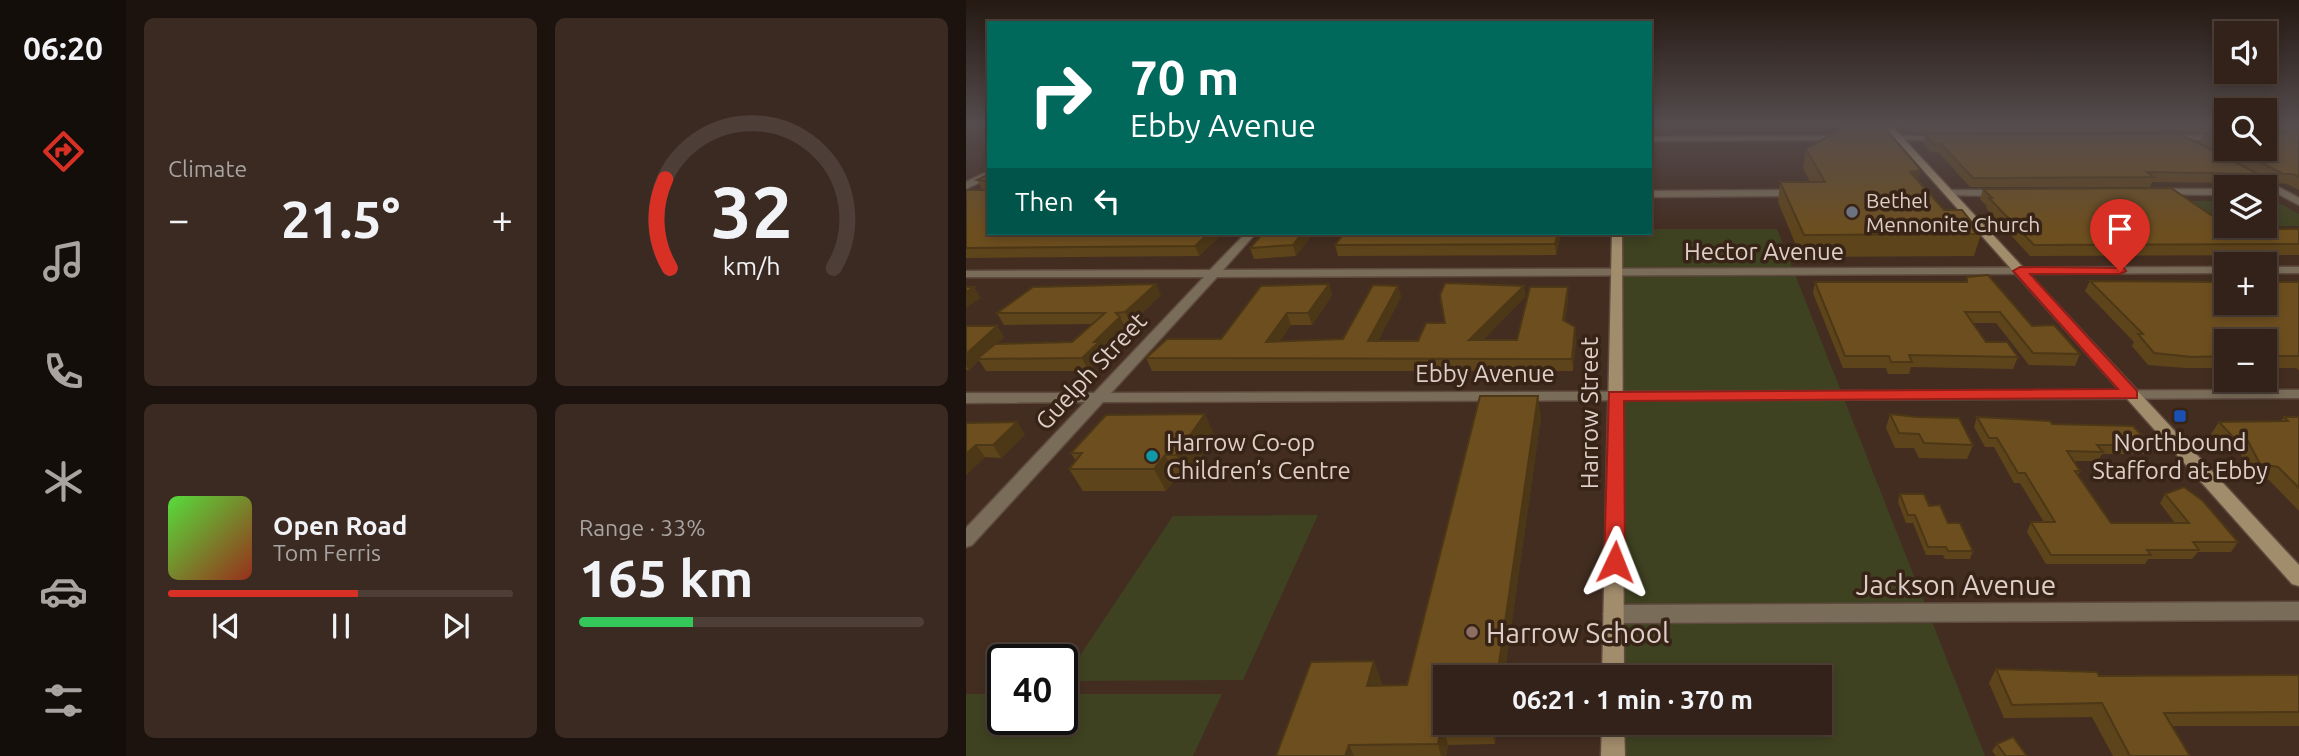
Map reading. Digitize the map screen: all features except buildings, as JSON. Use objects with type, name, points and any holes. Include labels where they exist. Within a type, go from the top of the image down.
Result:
[{"type":"street","points":[[1920,160],[2299,578]]},
{"type":"street","points":[[2225,162],[2299,202]]},
{"type":"street","points":[[966,186],[987,175]]},
{"type":"street","points":[[2144,192],[2214,192]]},
{"type":"street","points":[[2280,192],[2299,192]]},
{"type":"street","points":[[1652,194],[1808,193]]},
{"type":"street","points":[[1950,193],[2007,193]]},
{"type":"street","points":[[966,195],[978,195]]},
{"type":"street","name":"Guelph Street","points":[[966,540],[1249,235]]},
{"type":"street","name":"Harrow Street","points":[[1613,665],[1618,235]]},
{"type":"street","name":"Hector Avenue","points":[[966,274],[2214,270]]},
{"type":"street","points":[[2277,270],[2299,270]]},
{"type":"street","name":"Ebby Avenue","points":[[966,398],[2299,394]]},
{"type":"street","name":"Jackson Avenue","points":[[1613,614],[2299,611]]},
{"type":"street","points":[[1613,735],[1613,756]]},
{"type":"green space","points":[[2174,201],[2214,201],[2212,226]]},
{"type":"green space","points":[[2277,202],[2299,214],[2299,226],[2277,226]]},
{"type":"green space","points":[[1652,229],[1777,229],[1985,756],[1613,756],[1613,735],[1832,735],[1832,665],[1613,665],[1617,235],[1652,235]]},
{"type":"green space","points":[[1318,515],[1243,680],[1078,681],[1078,658],[1173,516]]},
{"type":"green space","points":[[966,694],[987,694],[987,735],[1078,735],[1078,694],[1222,694],[1193,756],[966,756]]},
{"type":"place","name":"Bethel Mennonite Church","points":[[1852,212]]},
{"type":"place","name":"Northbound Stafford at Ebby","points":[[2180,416]]},
{"type":"place","name":"Harrow Co-op Children’s Centre","points":[[1152,456]]},
{"type":"place","name":"Harrow School","points":[[1472,632]]},
{"type":"route","points":[[1615,562],[1615,396],[2132,394],[2020,271],[2120,271]]}]
